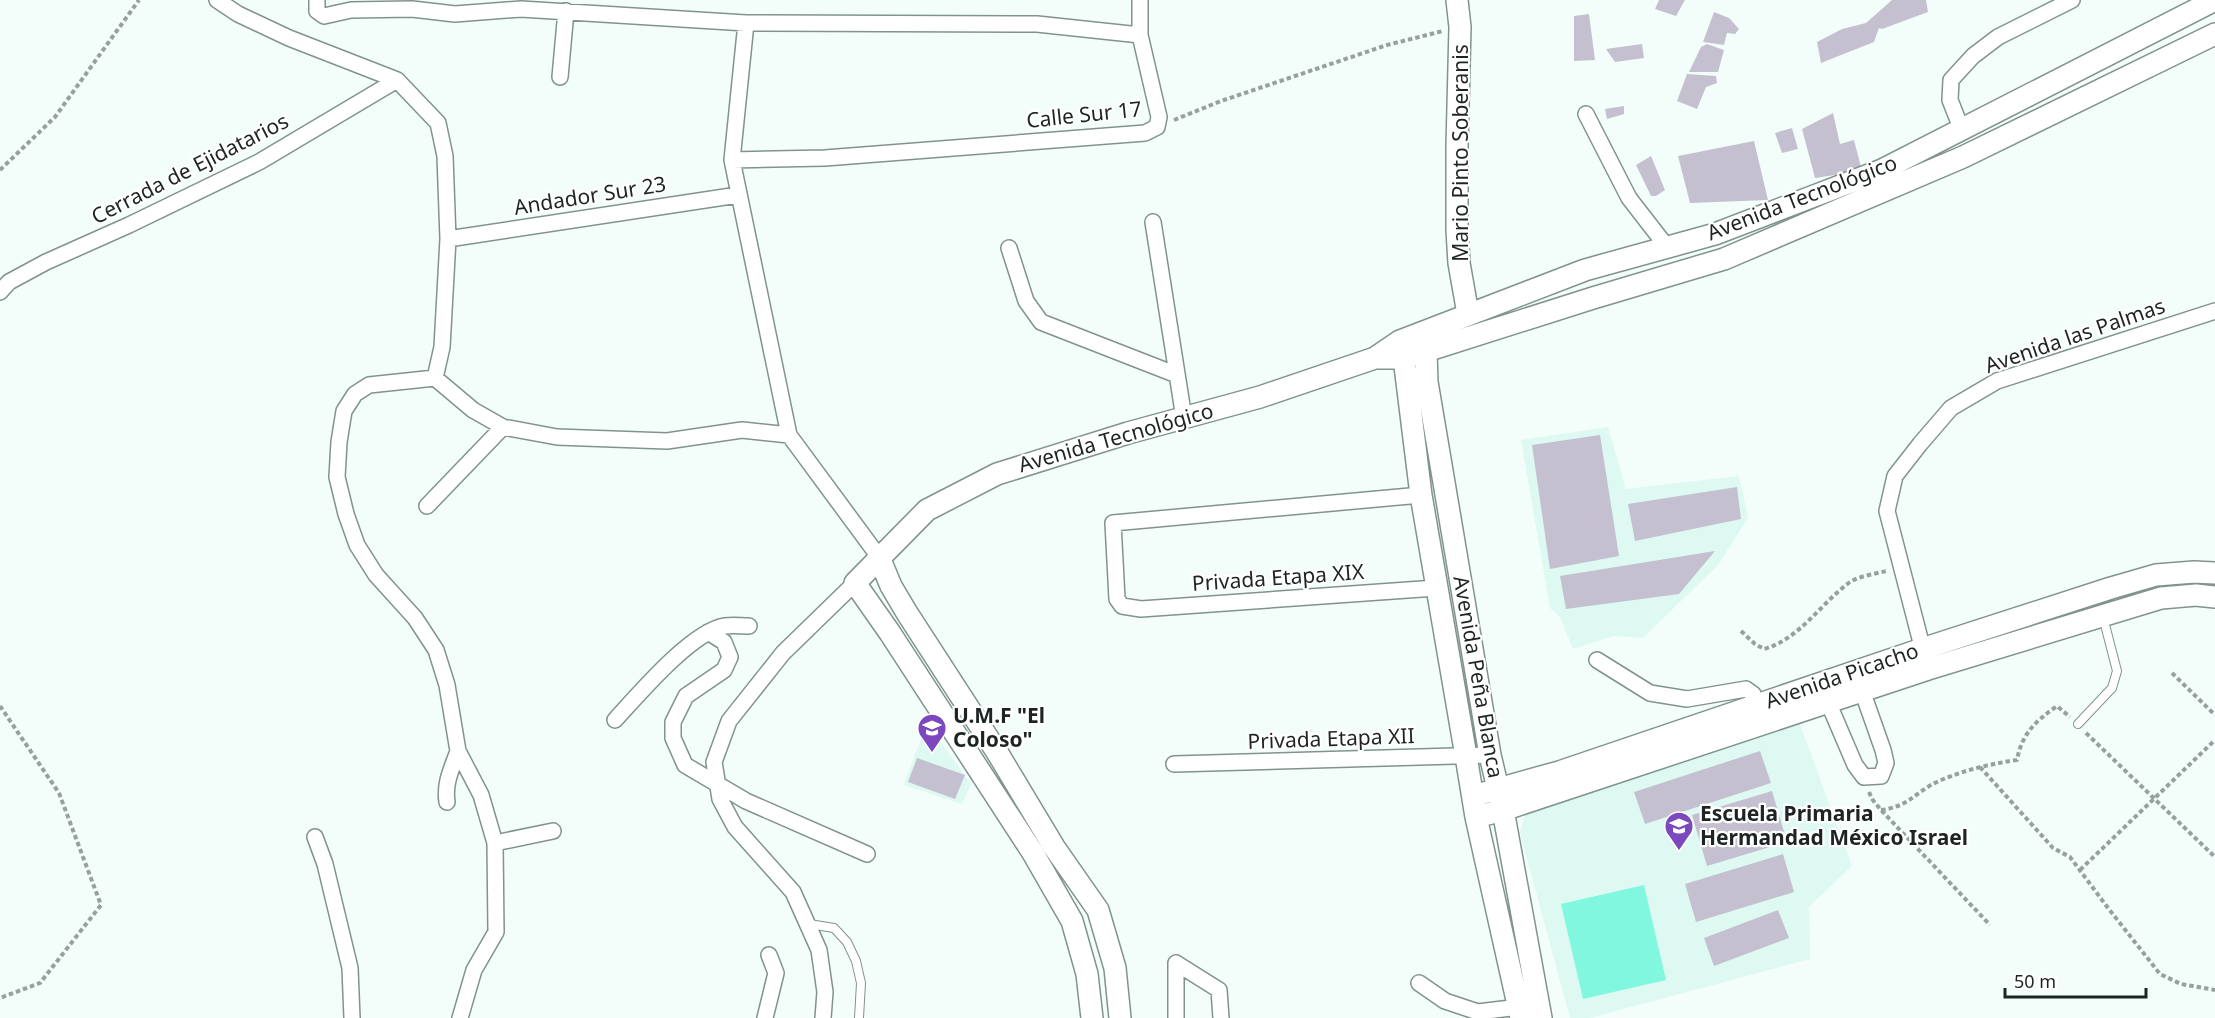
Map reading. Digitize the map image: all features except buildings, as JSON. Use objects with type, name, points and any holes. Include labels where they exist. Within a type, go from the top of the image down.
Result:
[{"type":"main road","name":"Mario Pinto Soberanis","points":[[1457,0],[1460,27],[1457,230],[1468,314]]},
{"type":"main road","name":"Avenida Tecnológico","points":[[1423,343],[1468,314],[1585,270],[1715,234],[1882,170],[2215,0]]},
{"type":"main road","name":"Avenida Tecnológico","points":[[855,583],[927,510],[997,474],[1260,397],[1402,349],[1593,298],[1724,259],[1963,157],[2215,34]]},
{"type":"main road","name":"Avenida Peña Blanca","points":[[1423,343],[1427,382],[1490,755],[1503,810],[1541,1018]]},
{"type":"main road","name":"Avenida Peña Blanca","points":[[1402,349],[1421,495],[1476,817],[1520,1012]]},
{"type":"main road","points":[[879,557],[891,586],[908,614],[997,752],[1054,847],[1098,910],[1115,968],[1120,1018]]},
{"type":"main road","name":"Avenida Picacho","points":[[1476,817],[1503,810],[2156,575],[2215,573]]},
{"type":"main road","points":[[855,583],[1016,826],[1072,921],[1087,974],[1092,1018]]},
{"type":"main road","name":"Avenida Picacho","points":[[1925,659],[2103,617],[2161,598],[2196,595],[2215,597]]},
{"type":"main road","name":"Avenida Picacho","points":[[1473,796],[1559,772],[1758,705],[1825,693]]},
{"type":"street","points":[[218,0],[238,14],[289,38],[397,80],[438,123],[445,156],[448,239],[441,347],[435,378]]},
{"type":"street","points":[[1140,0],[1140,35],[1160,117],[1157,127]]},
{"type":"street","points":[[1961,128],[1950,100],[1951,80],[1973,56],[1998,37],[2072,0]]},
{"type":"street","points":[[317,5],[324,16],[351,10],[412,9],[455,14],[521,5],[566,11],[746,23],[1037,24],[1140,35]]},
{"type":"street","points":[[560,77],[566,11]]},
{"type":"street","points":[[746,23],[732,160],[789,435],[879,557]]},
{"type":"street","name":"Cerrada de Ejidatarios","points":[[0,292],[9,282],[46,262],[259,162],[397,80]]},
{"type":"street","points":[[1586,114],[1629,198],[1667,247]]},
{"type":"street","name":"Calle Sur 17","points":[[732,160],[825,158],[1062,140],[1145,133],[1157,127]]},
{"type":"street","name":"Andador Sur 23","points":[[448,239],[738,195]]},
{"type":"street","points":[[1153,222],[1184,418]]},
{"type":"street","points":[[1009,248],[1026,301],[1041,321],[1177,375]]},
{"type":"street","name":"Avenida las Palmas","points":[[1925,659],[1887,511],[1895,476],[1951,408],[1997,381],[2215,311]]},
{"type":"street","points":[[460,1018],[474,970],[496,932],[495,843],[481,795],[458,751],[447,686],[436,650],[415,618],[376,575],[357,545],[346,514],[337,477],[344,411],[355,394],[369,385],[435,378],[473,410],[503,428],[557,437],[667,441],[742,430],[789,435]]},
{"type":"street","points":[[427,506],[503,428]]},
{"type":"street","name":"Privada Etapa XIX","points":[[1421,495],[1113,523],[1117,599],[1122,606],[1141,609],[1436,588]]},
{"type":"street","points":[[823,1018],[825,992],[819,950],[793,892],[735,826],[720,799],[714,762],[729,721],[783,653],[855,583]]},
{"type":"street","points":[[615,720],[659,671],[708,632],[725,626],[749,626]]},
{"type":"street","points":[[708,632],[724,642],[730,657],[724,670],[686,696],[673,722],[673,738],[685,765],[746,801],[867,854]]},
{"type":"street","points":[[1597,660],[1650,693],[1687,699],[1746,689],[1753,694],[1758,705]]},
{"type":"street","points":[[1825,693],[1856,765],[1864,777],[1881,776],[1886,763],[1883,750],[1858,681]]},
{"type":"street","points":[[447,802],[445,791],[447,780],[458,751]]},
{"type":"street","name":"Privada Etapa XII","points":[[1174,764],[1490,755]]},
{"type":"street","points":[[495,843],[553,831]]},
{"type":"street","points":[[315,837],[325,864],[351,968],[352,1018]]},
{"type":"street","points":[[765,1018],[776,973],[769,955]]},
{"type":"street","points":[[1176,1018],[1176,963],[1219,990],[1221,1018]]},
{"type":"street","points":[[1419,983],[1445,1001],[1478,1012],[1520,1012]]},
{"type":"lane","points":[[2078,724],[2112,688],[2117,671],[2103,617]]},
{"type":"lane","points":[[807,923],[834,928],[847,942],[856,961],[861,983],[859,1018]]},
{"type":"path","points":[[0,170],[55,117],[139,0]]},
{"type":"path","name":"Calle Sur 17","points":[[1157,127],[1221,101],[1387,45],[1427,33],[1460,27]]},
{"type":"path","points":[[1741,630],[1755,644],[1764,648],[1772,646],[1804,626],[1852,581],[1901,567]]},
{"type":"path","points":[[2172,673],[2215,715]]},
{"type":"path","points":[[0,706],[59,793],[101,905],[40,983],[0,998]]},
{"type":"path","points":[[1881,810],[1896,808],[1937,782],[1980,766],[2017,760],[2019,745],[2034,723],[2057,706],[2215,857]]},
{"type":"path","points":[[2080,870],[2215,740]]},
{"type":"path","points":[[1980,766],[2053,848],[2070,856],[2160,974],[2181,984],[2215,990]]},
{"type":"path","points":[[1864,777],[1872,799],[1881,810],[1990,926]]},
{"type":"shaded area","points":[[1608,427],[1626,489],[1739,476],[1748,518],[1718,565],[1643,638],[1614,636],[1573,649],[1560,617],[1550,608],[1521,440]]},
{"type":"shaded area","name":"Escuela Primaria Hermandad México Israel","points":[[1797,716],[1852,866],[1809,907],[1810,959],[1590,1018],[1570,1018],[1520,833],[1525,814]]},
{"type":"shaded area","name":"U.M.F \"El Coloso\"","points":[[927,723],[971,784],[962,804],[904,785]]},
{"type":"green space","points":[[1644,885],[1666,980],[1583,999],[1561,904]]},
{"type":"place","name":"U.M.F \"El Coloso\"","points":[[932,754]]},
{"type":"place","name":"Escuela Primaria Hermandad México Israel","points":[[1679,852]]}]
